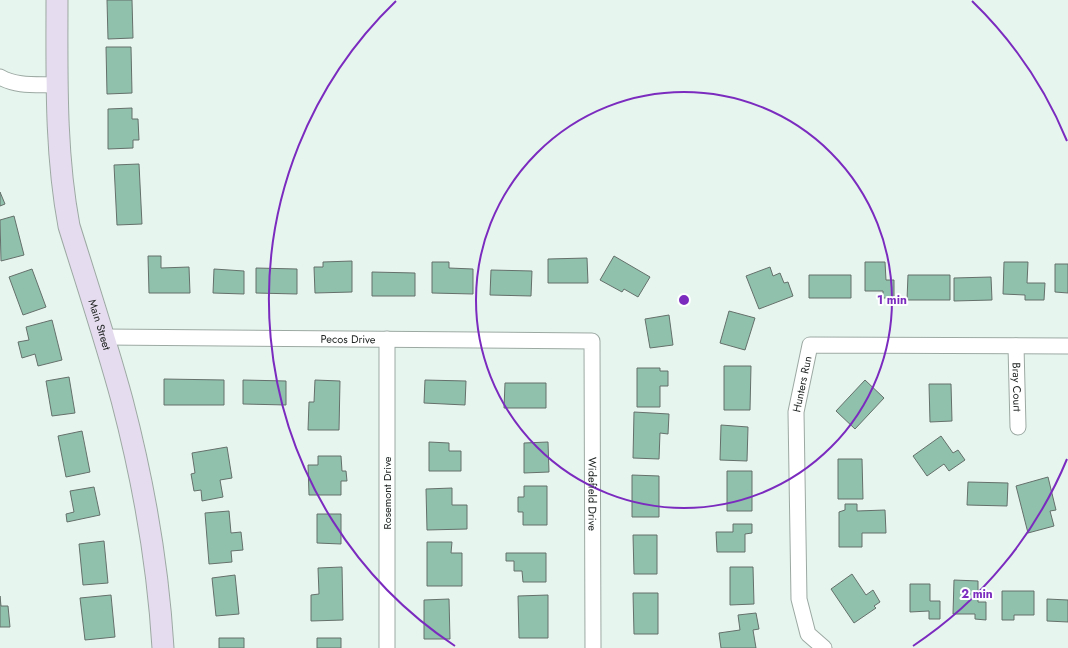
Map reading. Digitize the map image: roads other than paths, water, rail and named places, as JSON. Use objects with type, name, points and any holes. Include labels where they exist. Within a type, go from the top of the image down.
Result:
[{"type":"main road","name":"Main Street","points":[[57,0],[59,154],[63,196],[69,226],[104,337],[122,401],[137,464],[155,576],[163,648]]},
{"type":"street","points":[[0,76],[6,80],[23,84],[57,85]]},
{"type":"street","name":"Pecos Drive","points":[[104,337],[592,341]]},
{"type":"street","name":"Rosemont Drive","points":[[387,339],[387,648]]},
{"type":"street","name":"Widefield Drive","points":[[592,341],[593,648]]},
{"type":"street","name":"Hunters Run","points":[[824,648],[808,634],[799,599],[796,412],[810,345],[1068,346]]},
{"type":"street","name":"Bray Court","points":[[1016,346],[1018,427]]}]
